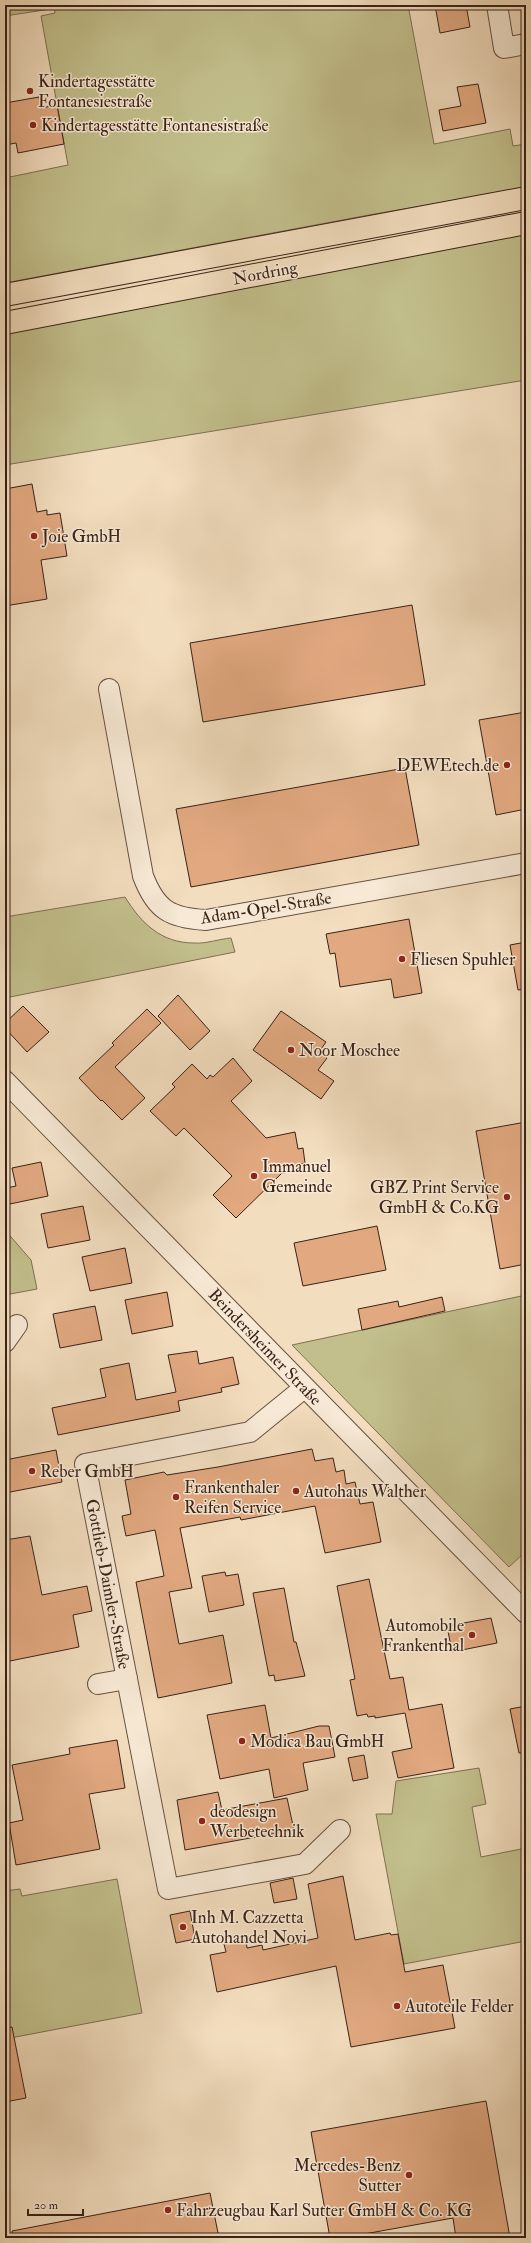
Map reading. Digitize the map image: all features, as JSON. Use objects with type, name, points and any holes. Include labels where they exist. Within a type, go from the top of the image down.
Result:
[{"type":"main road","name":"Nordring","points":[[5,295],[526,198]]},
{"type":"main road","name":"Nordring","points":[[5,323],[526,223]]},
{"type":"street","points":[[497,5],[504,48],[526,44]]},
{"type":"street","name":"Adam-Opel-Straße","points":[[109,689],[143,876],[151,896],[166,912],[185,919],[206,920],[526,863]]},
{"type":"street","name":"Beindersheimer Straße","points":[[5,1081],[304,1388],[526,1612]]},
{"type":"street","points":[[5,1342],[17,1324]]},
{"type":"street","name":"Gottlieb-Daimler-Straße","points":[[304,1388],[250,1432],[85,1464],[168,1889],[305,1864],[340,1830]]},
{"type":"street","name":"Gottlieb-Daimler-Straße","points":[[98,1684],[127,1679]]},
{"type":"shaded area","points":[[5,5],[51,5],[51,9],[5,16]]},
{"type":"shaded area","points":[[54,5],[408,5],[434,144],[510,129],[513,146],[526,144],[526,188],[369,215],[5,283],[5,178],[68,165],[41,16],[55,13]]},
{"type":"shaded area","points":[[526,231],[526,380],[5,465],[5,333]]},
{"type":"shaded area","points":[[125,897],[145,923],[162,935],[182,942],[194,943],[203,943],[231,938],[235,952],[5,998],[5,917]]},
{"type":"shaded area","points":[[5,1230],[31,1260],[37,1289],[5,1295]]},
{"type":"shaded area","points":[[526,1295],[526,1551],[509,1567],[292,1345]]},
{"type":"shaded area","points":[[479,1768],[486,1804],[472,1807],[481,1857],[526,1848],[526,1941],[404,1964],[376,1814],[392,1814],[396,1781]]},
{"type":"shaded area","points":[[117,1879],[142,2013],[5,2039],[5,1891],[20,1889],[22,1896]]},
{"type":"building","points":[[435,5],[466,5],[470,27],[440,33]]},
{"type":"building","points":[[478,84],[486,123],[443,131],[439,110],[461,106],[457,87]]},
{"type":"building","name":"Kindertagesstätte Fontanesistraße","points":[[39,97],[41,108],[57,105],[64,144],[18,153],[16,143],[5,145],[5,103]]},
{"type":"building","name":"Joie GmbH","points":[[32,484],[37,512],[47,510],[47,515],[60,513],[67,556],[41,560],[47,599],[5,606],[5,489]]},
{"type":"building","points":[[412,605],[425,685],[203,722],[190,643]]},
{"type":"building","name":"DEWEtech.de","points":[[526,712],[526,809],[496,815],[479,720]]},
{"type":"building","points":[[405,768],[419,845],[191,887],[176,809]]},
{"type":"building","points":[[409,919],[422,993],[394,998],[391,979],[340,987],[335,953],[330,954],[326,934]]},
{"type":"building","points":[[526,942],[526,989],[518,990],[510,945]]},
{"type":"building","points":[[178,995],[210,1031],[190,1050],[158,1016]]},
{"type":"building","points":[[23,1006],[49,1032],[27,1052],[5,1028],[5,1023]]},
{"type":"building","points":[[147,1009],[161,1023],[115,1067],[145,1098],[122,1120],[79,1078],[114,1045],[112,1043]]},
{"type":"building","name":"Noor Moschee","points":[[281,1011],[326,1042],[319,1052],[327,1058],[318,1070],[334,1081],[321,1099],[253,1050]]},
{"type":"building","points":[[233,1058],[252,1081],[231,1101],[266,1138],[295,1132],[298,1149],[303,1148],[305,1163],[291,1166],[292,1172],[282,1173],[236,1218],[213,1195],[232,1176],[184,1128],[176,1136],[150,1111],[175,1087],[172,1084],[192,1064],[207,1079],[210,1075],[213,1077]]},
{"type":"building","name":"GBZ Print Service GmbH & Co.KG","points":[[526,1122],[526,1264],[500,1269],[476,1131]]},
{"type":"building","points":[[41,1162],[48,1196],[10,1204],[6,1188],[16,1186],[12,1168]]},
{"type":"building","points":[[83,1206],[90,1240],[48,1248],[41,1214]]},
{"type":"building","points":[[377,1226],[386,1270],[303,1286],[294,1243]]},
{"type":"building","points":[[125,1248],[132,1283],[90,1291],[82,1257]]},
{"type":"building","points":[[167,1292],[173,1326],[132,1334],[125,1300]]},
{"type":"building","points":[[442,1297],[445,1311],[362,1330],[358,1309],[398,1301],[399,1307]]},
{"type":"building","points":[[95,1306],[102,1340],[60,1348],[53,1314]]},
{"type":"building","points":[[197,1351],[199,1364],[233,1357],[239,1384],[221,1388],[222,1392],[178,1401],[180,1411],[58,1435],[52,1408],[106,1397],[100,1369],[129,1363],[136,1400],[176,1392],[168,1355]]},
{"type":"building","points":[[312,1449],[315,1461],[333,1458],[336,1472],[344,1470],[346,1484],[355,1482],[360,1504],[373,1502],[381,1542],[325,1553],[315,1506],[241,1520],[240,1517],[180,1528],[192,1588],[169,1592],[179,1644],[223,1635],[232,1683],[158,1698],[136,1582],[164,1576],[155,1530],[126,1536],[122,1516],[131,1514],[125,1480],[164,1472],[167,1475],[218,1467]]},
{"type":"building","name":"Reber GmbH","points":[[56,1450],[62,1482],[5,1493],[5,1460]]},
{"type":"building","points":[[30,1536],[42,1595],[87,1586],[92,1611],[73,1615],[79,1647],[5,1662],[5,1540]]},
{"type":"building","points":[[225,1572],[226,1576],[238,1574],[244,1605],[209,1612],[202,1576]]},
{"type":"building","points":[[369,1579],[390,1679],[403,1677],[409,1710],[442,1704],[454,1768],[398,1778],[392,1752],[412,1748],[405,1713],[375,1718],[375,1716],[368,1717],[367,1714],[357,1716],[350,1680],[355,1679],[337,1586]]},
{"type":"building","points":[[284,1588],[294,1642],[296,1642],[305,1676],[275,1681],[274,1675],[269,1676],[253,1593]]},
{"type":"building","name":"Automobile Frankenthal","points":[[491,1618],[497,1643],[452,1652],[447,1626]]},
{"type":"building","points":[[265,1705],[271,1738],[319,1726],[329,1726],[335,1757],[303,1763],[308,1790],[274,1798],[269,1769],[220,1779],[207,1715]]},
{"type":"building","points":[[526,1706],[526,1753],[519,1753],[510,1709]]},
{"type":"building","points":[[117,1740],[125,1788],[89,1794],[100,1849],[16,1865],[9,1823],[23,1820],[12,1765],[70,1754],[69,1748]]},
{"type":"building","points":[[364,1755],[368,1778],[353,1781],[348,1758]]},
{"type":"building","points":[[218,1792],[222,1810],[287,1798],[294,1830],[185,1850],[177,1800]]},
{"type":"building","points":[[343,1876],[355,1940],[390,1933],[391,1935],[398,1934],[405,1972],[443,1965],[455,2028],[351,2047],[336,1966],[217,1992],[210,1955],[226,1952],[224,1944],[246,1940],[247,1948],[262,1945],[263,1950],[318,1938],[308,1884]]},
{"type":"building","points":[[293,1878],[297,1899],[274,1903],[270,1883]]},
{"type":"building","name":"Inh M. Cazzetta Autohandel Novi","points":[[190,1911],[195,1939],[176,1943],[170,1915]]},
{"type":"building","points":[[12,2027],[26,2098],[5,2102],[5,2028]]},
{"type":"building","name":"Mercedes-Benz Sutter","points":[[486,2101],[510,2238],[456,2238],[453,2218],[342,2238],[330,2238],[311,2132]]},
{"type":"building","name":"Fahrzeugbau Karl Sutter GmbH & Co. KG","points":[[210,2193],[219,2238],[13,2238],[12,2231]]},
{"type":"place","name":"Kindertagesstätte Fontanesiestraße","points":[[30,91]]},
{"type":"place","name":"Kindertagesstätte Fontanesistraße","points":[[33,125]]},
{"type":"place","name":"Joie GmbH","points":[[34,536]]},
{"type":"place","name":"DEWEtech.de","points":[[507,765]]},
{"type":"place","name":"Fliesen Spuhler","points":[[402,959]]},
{"type":"place","name":"Noor Moschee","points":[[291,1050]]},
{"type":"place","name":"Immanuel Gemeinde","points":[[254,1176]]},
{"type":"place","name":"GBZ Print Service GmbH & Co.KG","points":[[507,1197]]},
{"type":"place","name":"Reber GmbH","points":[[32,1471]]},
{"type":"place","name":"Autohaus Walther","points":[[296,1491]]},
{"type":"place","name":"Frankenthaler Reifen Service","points":[[176,1497]]},
{"type":"place","name":"Automobile Frankenthal","points":[[472,1635]]},
{"type":"place","name":"Modica Bau GmbH","points":[[242,1741]]},
{"type":"place","name":"deodesign Werbetechnik","points":[[202,1821]]},
{"type":"place","name":"Inh M. Cazzetta Autohandel Novi","points":[[183,1927]]},
{"type":"place","name":"Autoteile Felder","points":[[397,2006]]},
{"type":"place","name":"Mercedes-Benz Sutter","points":[[409,2175]]},
{"type":"place","name":"Fahrzeugbau Karl Sutter GmbH & Co. KG","points":[[168,2210]]}]
